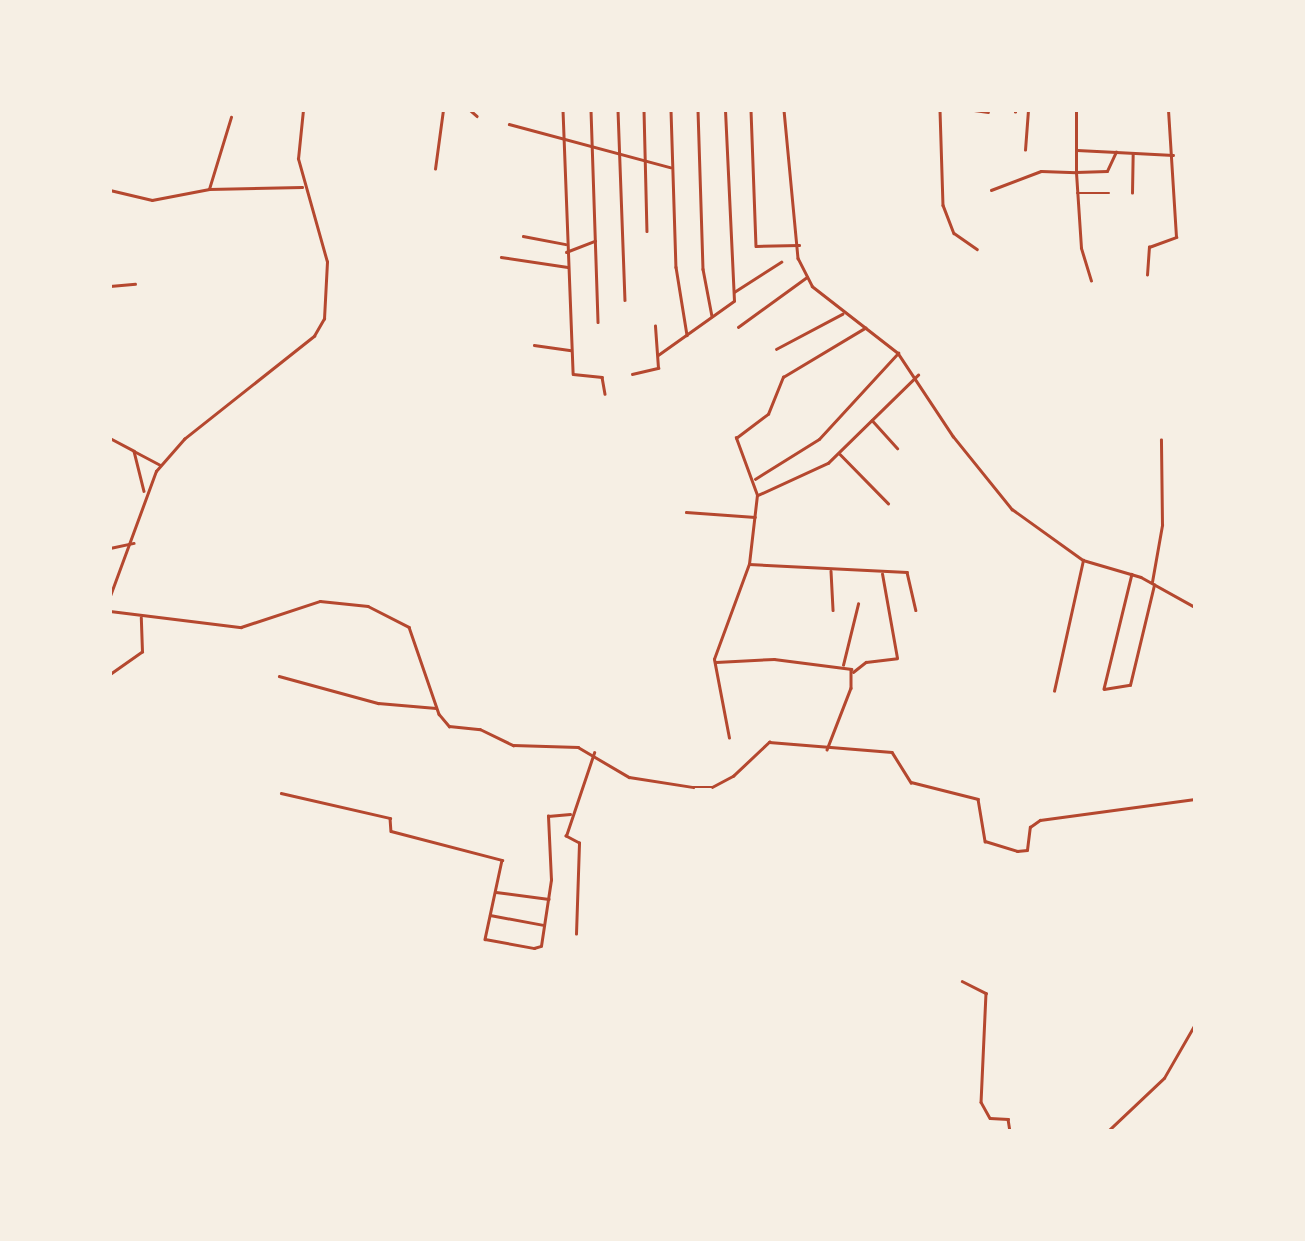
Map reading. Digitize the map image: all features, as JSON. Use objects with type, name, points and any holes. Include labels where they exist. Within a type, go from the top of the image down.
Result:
[{"type":"street","points":[[110,596],[133,542],[144,491],[160,465],[320,329],[327,262],[302,187],[303,110]]},
{"type":"street","points":[[435,169],[443,110]]},
{"type":"street","points":[[470,110],[477,116]]},
{"type":"street","points":[[563,110],[565,244],[573,376],[602,377],[605,394]]},
{"type":"street","points":[[591,110],[598,322]]},
{"type":"street","points":[[618,110],[625,300]]},
{"type":"street","points":[[644,110],[647,231]]},
{"type":"street","points":[[671,110],[670,167],[687,335]]},
{"type":"street","points":[[698,110],[703,269],[712,316]]},
{"type":"street","points":[[658,355],[732,304],[725,110]]},
{"type":"street","points":[[751,110],[756,246],[799,245]]},
{"type":"street","points":[[784,110],[799,245],[807,277],[842,314],[898,353],[918,375],[953,436],[1007,504],[1083,560],[1132,574],[1195,607]]},
{"type":"street","points":[[940,110],[943,205],[954,233],[977,249]]},
{"type":"street","points":[[974,110],[988,112]]},
{"type":"street","points":[[1026,150],[1028,110]]},
{"type":"street","points":[[1076,110],[1077,193],[1091,281]]},
{"type":"street","points":[[1147,275],[1149,247],[1176,237],[1168,110]]},
{"type":"street","points":[[209,189],[231,117]]},
{"type":"street","points":[[509,124],[670,167]]},
{"type":"street","points":[[1077,150],[1172,155]]},
{"type":"street","points":[[990,190],[1041,171],[1107,171],[1116,152]]},
{"type":"street","points":[[1132,192],[1133,154]]},
{"type":"street","points":[[110,190],[152,200],[209,189],[302,187]]},
{"type":"street","points":[[1077,193],[1109,193]]},
{"type":"street","points":[[523,236],[565,244]]},
{"type":"street","points":[[566,252],[595,241]]},
{"type":"street","points":[[500,257],[567,267]]},
{"type":"street","points":[[732,292],[782,262]]},
{"type":"street","points":[[738,327],[807,277]]},
{"type":"street","points":[[110,286],[135,284]]},
{"type":"street","points":[[776,349],[842,314]]},
{"type":"street","points":[[632,374],[658,368],[655,326]]},
{"type":"street","points":[[729,738],[714,662],[749,564],[757,495],[755,479],[736,444],[738,433],[768,414],[783,377],[865,328]]},
{"type":"street","points":[[534,345],[571,350]]},
{"type":"street","points":[[755,479],[819,439],[898,353]]},
{"type":"street","points":[[757,495],[840,454],[918,375]]},
{"type":"street","points":[[872,420],[897,448]]},
{"type":"street","points":[[110,438],[160,465]]},
{"type":"street","points":[[1132,574],[1104,689],[1130,685],[1153,583],[1161,525],[1161,440]]},
{"type":"street","points":[[134,451],[144,491]]},
{"type":"street","points":[[840,454],[888,503]]},
{"type":"street","points":[[686,512],[755,517]]},
{"type":"street","points":[[110,548],[133,542]]},
{"type":"street","points":[[1054,691],[1083,560]]},
{"type":"street","points":[[749,564],[909,574],[916,610]]},
{"type":"street","points":[[831,571],[833,610]]},
{"type":"street","points":[[827,750],[852,673],[866,662],[897,658],[883,574]]},
{"type":"street","points":[[110,611],[141,617],[241,627],[328,599],[379,609],[409,627],[436,708],[449,726],[480,729],[513,745],[562,745],[594,753],[629,777],[704,787],[746,767],[764,743],[897,754],[911,782],[978,799],[985,841],[1022,852],[1040,820],[1195,799]]},
{"type":"street","points":[[843,665],[858,604]]},
{"type":"street","points":[[110,674],[142,652],[141,617]]},
{"type":"street","points":[[714,662],[843,665],[852,673]]},
{"type":"street","points":[[279,676],[378,703],[436,708]]},
{"type":"street","points":[[576,934],[579,843],[566,836],[570,814],[594,753]]},
{"type":"street","points":[[281,793],[387,817],[389,830],[502,860],[486,940],[538,948],[549,899],[548,816],[570,814]]},
{"type":"street","points":[[495,892],[549,899]]},
{"type":"street","points":[[490,915],[544,925]]},
{"type":"street","points":[[962,981],[986,993],[981,1102],[990,1118],[1008,1119],[1010,1131]]},
{"type":"street","points":[[1108,1131],[1164,1078],[1195,1024]]}]
